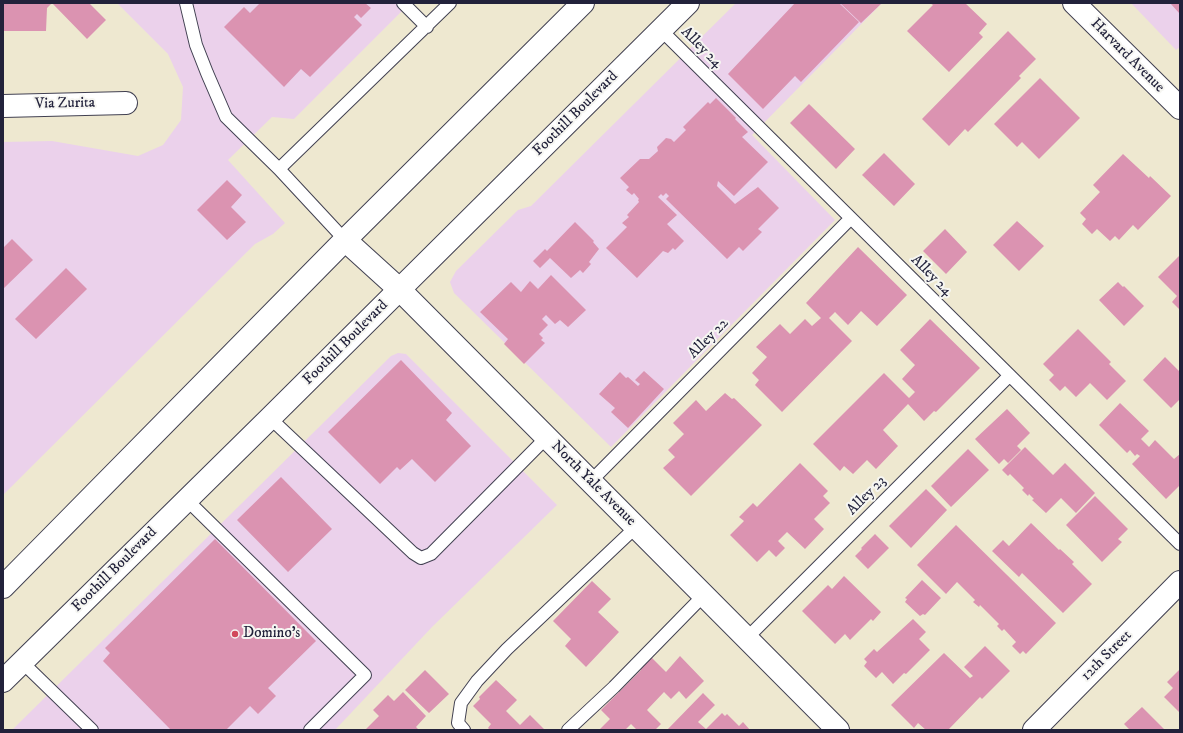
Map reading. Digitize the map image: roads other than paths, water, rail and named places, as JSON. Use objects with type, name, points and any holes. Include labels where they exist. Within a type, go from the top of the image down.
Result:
[{"type":"main road","points":[[3,587],[345,240],[583,3]]},
{"type":"main road","name":"Foothill Boulevard","points":[[3,681],[688,3]]},
{"type":"main road","name":"Harvard Avenue","points":[[1074,3],[1180,108]]},
{"type":"main road","name":"Via Zurita","points":[[3,106],[126,103]]},
{"type":"main road","name":"North Yale Avenue","points":[[345,240],[399,289],[838,730]]},
{"type":"main road","name":"12th Street","points":[[1034,730],[1180,582]]},
{"type":"lane","points":[[186,3],[196,45],[226,117],[279,169],[345,240]]},
{"type":"lane","points":[[403,3],[427,27]]},
{"type":"lane","points":[[279,169],[427,27],[450,3]]},
{"type":"lane","name":"Alley 24","points":[[661,30],[1180,544]]},
{"type":"lane","name":"Alley 22","points":[[590,482],[851,218]]},
{"type":"lane","name":"Alley 23","points":[[747,638],[1009,376]]},
{"type":"lane","points":[[270,418],[413,553],[421,558],[431,554],[546,438]]},
{"type":"lane","points":[[187,500],[365,675],[310,730]]},
{"type":"lane","points":[[464,730],[458,723],[461,703],[477,681],[507,649],[636,527]]},
{"type":"lane","points":[[568,730],[614,687],[704,595]]},
{"type":"lane","points":[[22,662],[92,730]]},
{"type":"place","name":"Domino's","points":[[235,634]]}]
